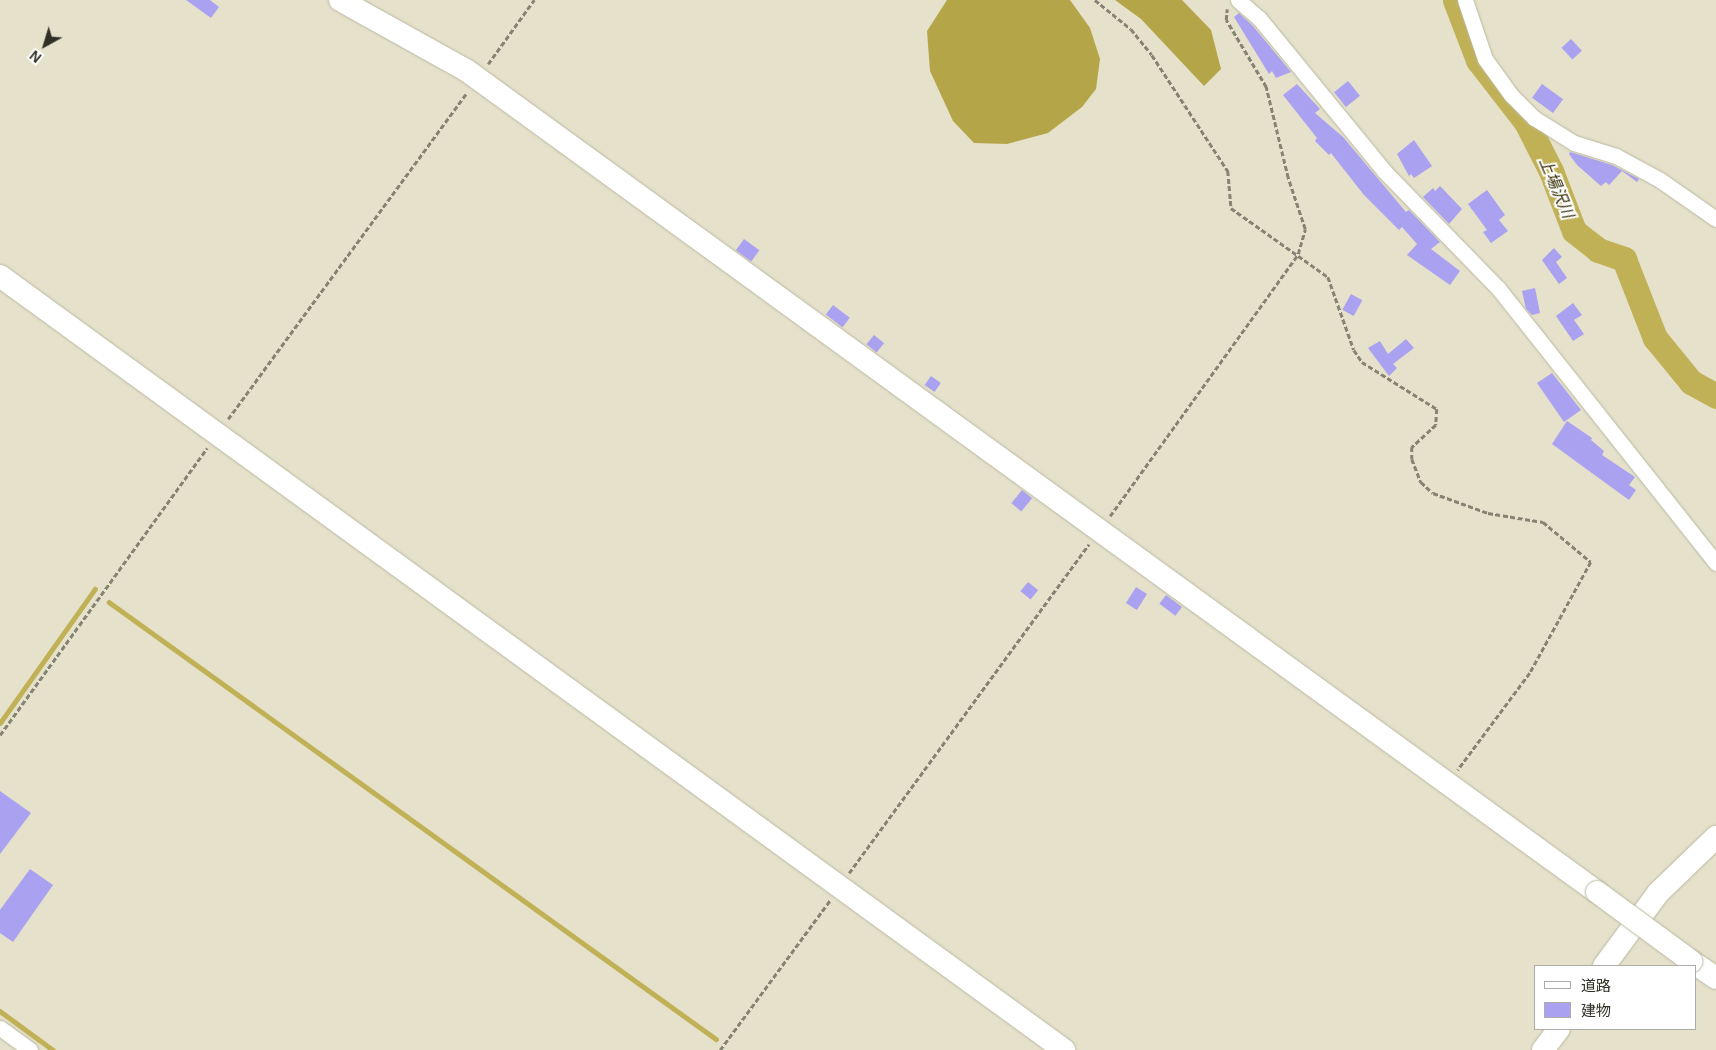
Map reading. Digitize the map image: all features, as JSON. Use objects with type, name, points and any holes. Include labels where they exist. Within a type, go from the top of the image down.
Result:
[{"type":"street","points":[[340,0],[478,78],[1716,978]]},
{"type":"street","points":[[1238,0],[1259,18],[1385,172],[1498,288],[1716,563]]},
{"type":"street","points":[[1465,0],[1485,59],[1511,95],[1534,118],[1574,143],[1616,156],[1660,180],[1716,219]]},
{"type":"street","points":[[0,276],[838,888],[1064,1050]]},
{"type":"street","points":[[1605,965],[1658,892],[1716,837]]},
{"type":"street","points":[[0,1028],[30,1050]]},
{"type":"street","points":[[1543,1050],[1558,1030]]},
{"type":"path","points":[[0,735],[534,0]]},
{"type":"path","points":[[1095,0],[1130,29],[1152,55],[1228,171],[1231,208],[1328,277],[1354,350],[1362,362],[1437,409],[1436,425],[1412,447],[1412,459],[1421,482],[1432,493],[1488,513],[1543,522],[1591,562],[1530,673],[1448,784]]},
{"type":"path","points":[[720,1050],[1298,254],[1304,229],[1266,87],[1226,20],[1228,0]]},
{"type":"shaded area","points":[[947,0],[1070,0],[1090,28],[1100,59],[1096,89],[1082,107],[1048,133],[1007,144],[974,143],[953,121],[930,71],[927,31]]},
{"type":"shaded area","points":[[1115,0],[1182,0],[1211,30],[1221,69],[1204,86],[1141,19]]},
{"type":"building","points":[[186,0],[210,0],[219,7],[211,18]]},
{"type":"building","points":[[1239,13],[1252,25],[1291,72],[1276,78],[1272,71],[1269,74],[1234,17]]},
{"type":"building","points":[[1571,39],[1582,51],[1572,60],[1561,48]]},
{"type":"building","points":[[1348,81],[1360,96],[1346,107],[1334,92]]},
{"type":"building","points":[[1297,84],[1320,109],[1315,113],[1343,137],[1406,212],[1409,210],[1440,242],[1431,249],[1460,271],[1450,285],[1407,255],[1417,244],[1402,227],[1399,230],[1364,195],[1331,153],[1329,155],[1315,141],[1317,138],[1283,95]]},
{"type":"building","points":[[1542,84],[1563,99],[1553,113],[1532,98]]},
{"type":"building","points":[[1414,140],[1432,166],[1414,178],[1411,174],[1409,176],[1397,154]]},
{"type":"building","points":[[1570,152],[1612,165],[1639,179],[1637,182],[1622,171],[1609,185],[1606,182],[1601,186],[1577,165],[1569,154]]},
{"type":"building","points":[[1440,186],[1462,209],[1449,224],[1423,197],[1433,188],[1435,191]]},
{"type":"building","points":[[1487,190],[1505,215],[1499,220],[1508,231],[1491,243],[1483,232],[1487,230],[1468,204]]},
{"type":"building","points":[[744,239],[759,250],[751,261],[736,250]]},
{"type":"building","points":[[1554,248],[1562,257],[1556,262],[1567,278],[1559,284],[1542,260]]},
{"type":"building","points":[[1535,288],[1540,313],[1532,315],[1526,309],[1522,291]]},
{"type":"building","points":[[1351,294],[1362,300],[1354,316],[1342,310]]},
{"type":"building","points":[[1573,303],[1582,315],[1574,320],[1584,334],[1573,341],[1556,316]]},
{"type":"building","points":[[833,305],[850,318],[843,327],[826,315]]},
{"type":"building","points":[[874,335],[884,343],[877,353],[866,344]]},
{"type":"building","points":[[1406,339],[1414,348],[1393,364],[1397,368],[1389,376],[1368,348],[1380,341],[1388,354]]},
{"type":"building","points":[[1552,373],[1581,410],[1564,422],[1537,383]]},
{"type":"building","points":[[931,376],[941,383],[935,392],[925,385]]},
{"type":"building","points":[[1567,421],[1592,438],[1591,440],[1604,451],[1602,455],[1635,477],[1629,485],[1636,490],[1629,500],[1552,444]]},
{"type":"building","points":[[1022,490],[1032,498],[1021,511],[1011,503]]},
{"type":"building","points":[[1028,582],[1038,590],[1031,600],[1020,591]]},
{"type":"building","points":[[1136,587],[1147,594],[1137,610],[1126,603]]},
{"type":"building","points":[[1166,595],[1182,607],[1175,616],[1159,604]]},
{"type":"building","points":[[0,791],[31,813],[0,854]]},
{"type":"building","points":[[30,869],[53,885],[13,942],[0,933],[0,910]]},
{"type":"waterway","name":"上場沢川","points":[[1455,0],[1478,60],[1526,122],[1551,171],[1574,231],[1598,250],[1624,259],[1655,338],[1691,382],[1716,396]]},
{"type":"waterway","points":[[0,723],[95,589]]},
{"type":"waterway","points":[[109,602],[716,1039]]},
{"type":"waterway","points":[[0,1011],[53,1050]]}]
